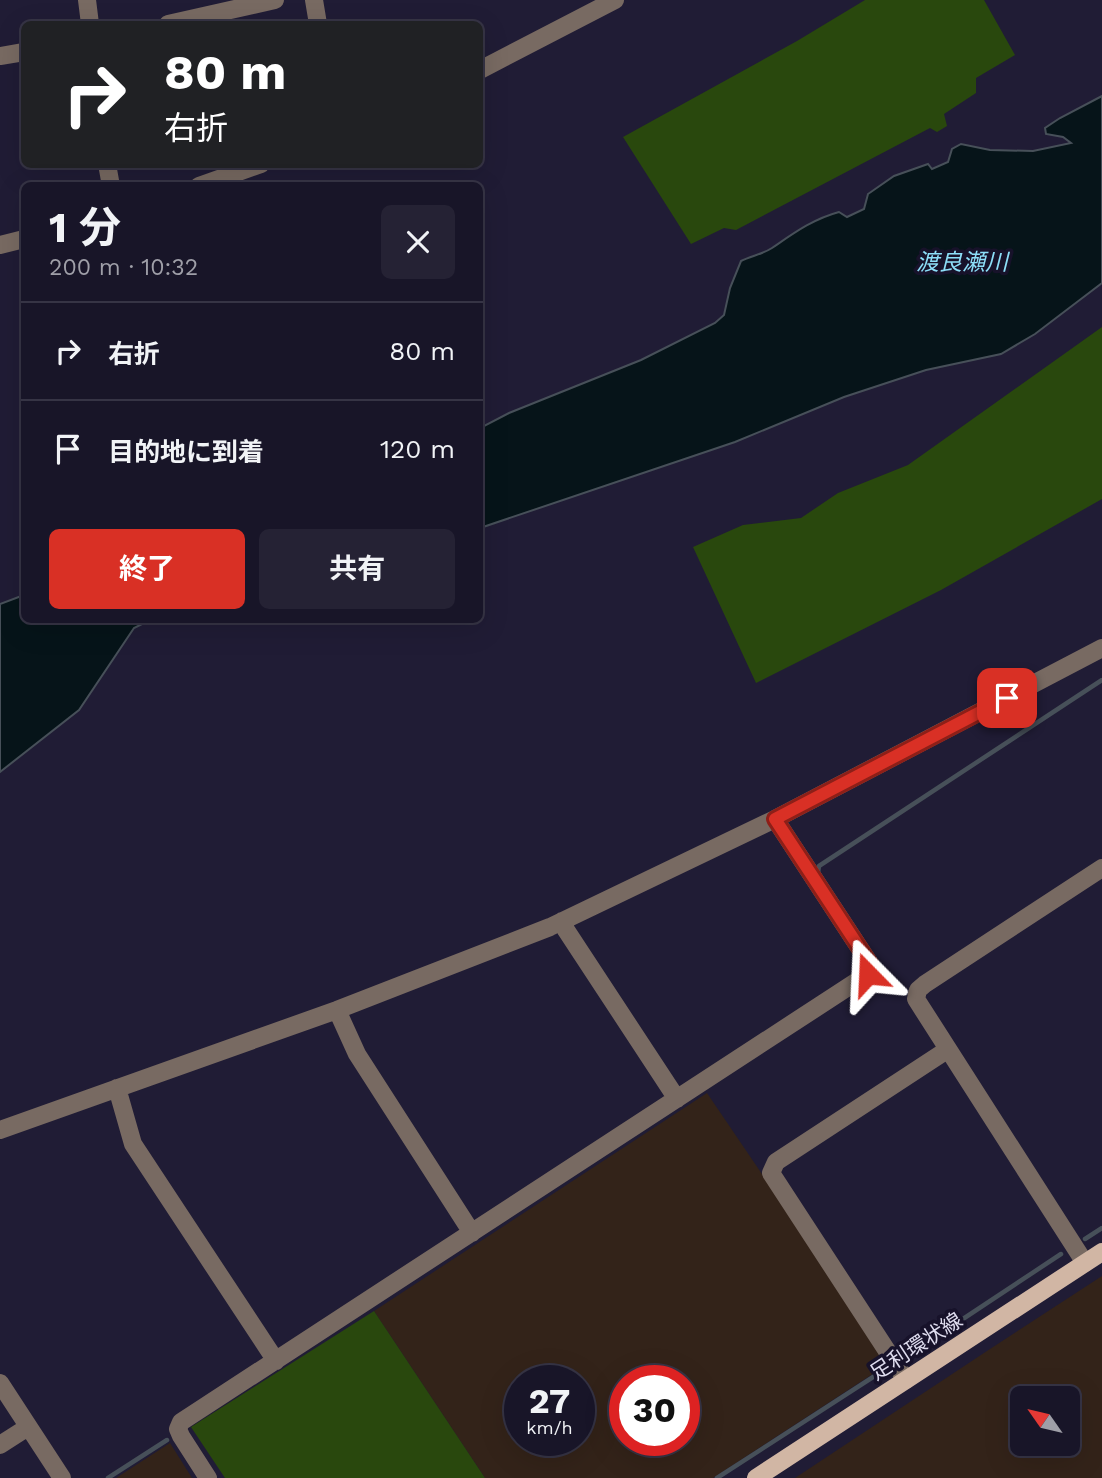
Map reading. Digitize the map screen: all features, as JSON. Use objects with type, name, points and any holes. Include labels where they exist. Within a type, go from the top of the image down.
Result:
[{"type":"main road","name":"足利環状線","points":[[755,1478],[1102,1252]]},
{"type":"street","points":[[87,0],[90,21]]},
{"type":"street","points":[[181,21],[275,0]]},
{"type":"street","points":[[314,0],[318,21]]},
{"type":"street","points":[[483,68],[615,0]]},
{"type":"street","points":[[0,56],[21,52]]},
{"type":"street","points":[[210,182],[250,168]]},
{"type":"street","points":[[0,245],[21,240]]},
{"type":"street","points":[[0,1130],[337,1010],[562,921],[775,819],[1100,653]]},
{"type":"street","points":[[208,1478],[181,1436],[178,1429],[181,1422],[868,974],[870,964],[775,819]]},
{"type":"street","points":[[1085,1263],[916,999],[918,990],[1102,868]]},
{"type":"street","points":[[562,921],[677,1099]]},
{"type":"street","points":[[337,1010],[357,1054],[472,1233]]},
{"type":"street","points":[[906,1380],[771,1173],[776,1162],[947,1050]]},
{"type":"street","points":[[117,1088],[133,1144],[276,1361]]},
{"type":"street","points":[[0,1383],[62,1478]]},
{"type":"street","points":[[0,1445],[28,1427]]},
{"type":"shaded area","points":[[707,1093],[888,1360],[888,1364],[713,1478],[485,1478],[374,1311]]},
{"type":"shaded area","points":[[1102,1276],[1102,1478],[795,1478],[990,1349]]},
{"type":"shaded area","points":[[170,1443],[192,1478],[116,1478]]},
{"type":"green space","points":[[865,0],[984,0],[1015,55],[976,78],[976,93],[944,114],[947,126],[937,132],[930,128],[736,230],[724,228],[691,244],[623,137],[797,41]]},
{"type":"green space","points":[[1102,327],[1102,499],[941,590],[756,683],[693,547],[743,525],[801,518],[838,493],[908,465]]},
{"type":"green space","points":[[374,1311],[485,1478],[225,1478],[191,1427]]},
{"type":"water","name":"渡良瀬川","points":[[1102,96],[1102,283],[1035,334],[1001,354],[926,370],[844,397],[735,442],[483,527],[483,426],[509,413],[641,360],[715,323],[724,315],[730,288],[741,261],[768,250],[821,218],[839,212],[847,217],[864,209],[868,194],[894,176],[928,164],[932,169],[948,162],[952,149],[961,144],[990,150],[1033,151],[1071,143],[1063,137],[1046,134],[1045,128]]},
{"type":"water","points":[[21,596],[21,623],[144,623],[134,628],[79,710],[0,772],[0,604]]},
{"type":"waterway","points":[[818,873],[819,866],[1102,680]]},
{"type":"waterway","points":[[873,980],[880,975],[881,970],[875,959]]},
{"type":"waterway","points":[[1085,1239],[1102,1228]]},
{"type":"waterway","points":[[904,1358],[1061,1254]]},
{"type":"waterway","points":[[717,1478],[887,1368]]},
{"type":"waterway","points":[[108,1478],[167,1440]]},
{"type":"route","points":[[868,974],[870,964],[775,819],[1007,698]]}]
